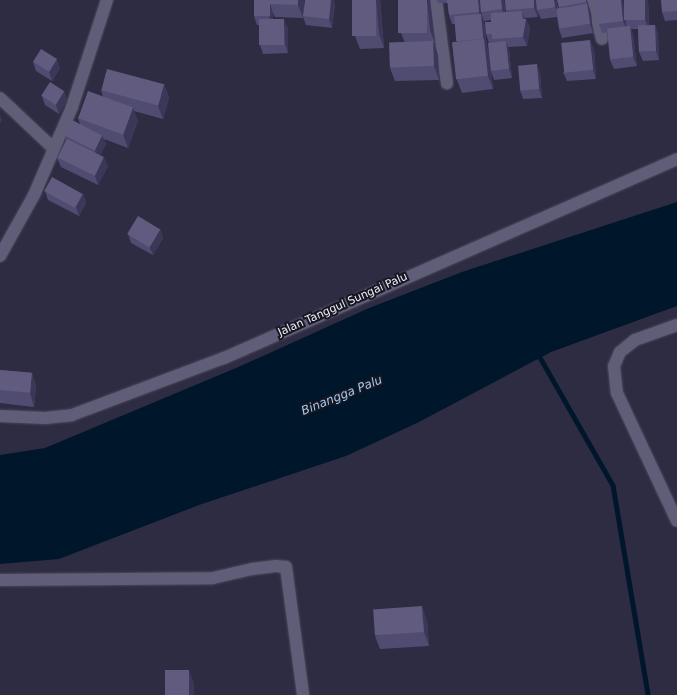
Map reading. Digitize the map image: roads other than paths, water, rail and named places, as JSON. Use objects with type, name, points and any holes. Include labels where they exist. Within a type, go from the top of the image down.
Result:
[{"type":"street","points":[[0,256],[34,195],[52,148],[72,107],[107,0]]},
{"type":"street","points":[[436,0],[447,83]]},
{"type":"street","points":[[592,0],[602,39]]},
{"type":"street","points":[[0,98],[52,148]]},
{"type":"street","name":"Jalan Tanggul Sungai Palu","points":[[0,416],[45,418],[72,414],[224,358],[677,159]]},
{"type":"street","points":[[677,325],[635,340],[620,352],[614,366],[617,393],[677,521]]},
{"type":"street","points":[[0,580],[213,578],[252,569],[276,566],[286,567],[303,695]]},
{"type":"water","name":"Binangga Palu","points":[[677,202],[677,306],[551,352],[419,422],[346,456],[199,505],[59,559],[0,564],[0,455],[45,448],[236,368],[369,308],[462,272]]},
{"type":"waterway","points":[[537,352],[613,485],[648,695]]}]
